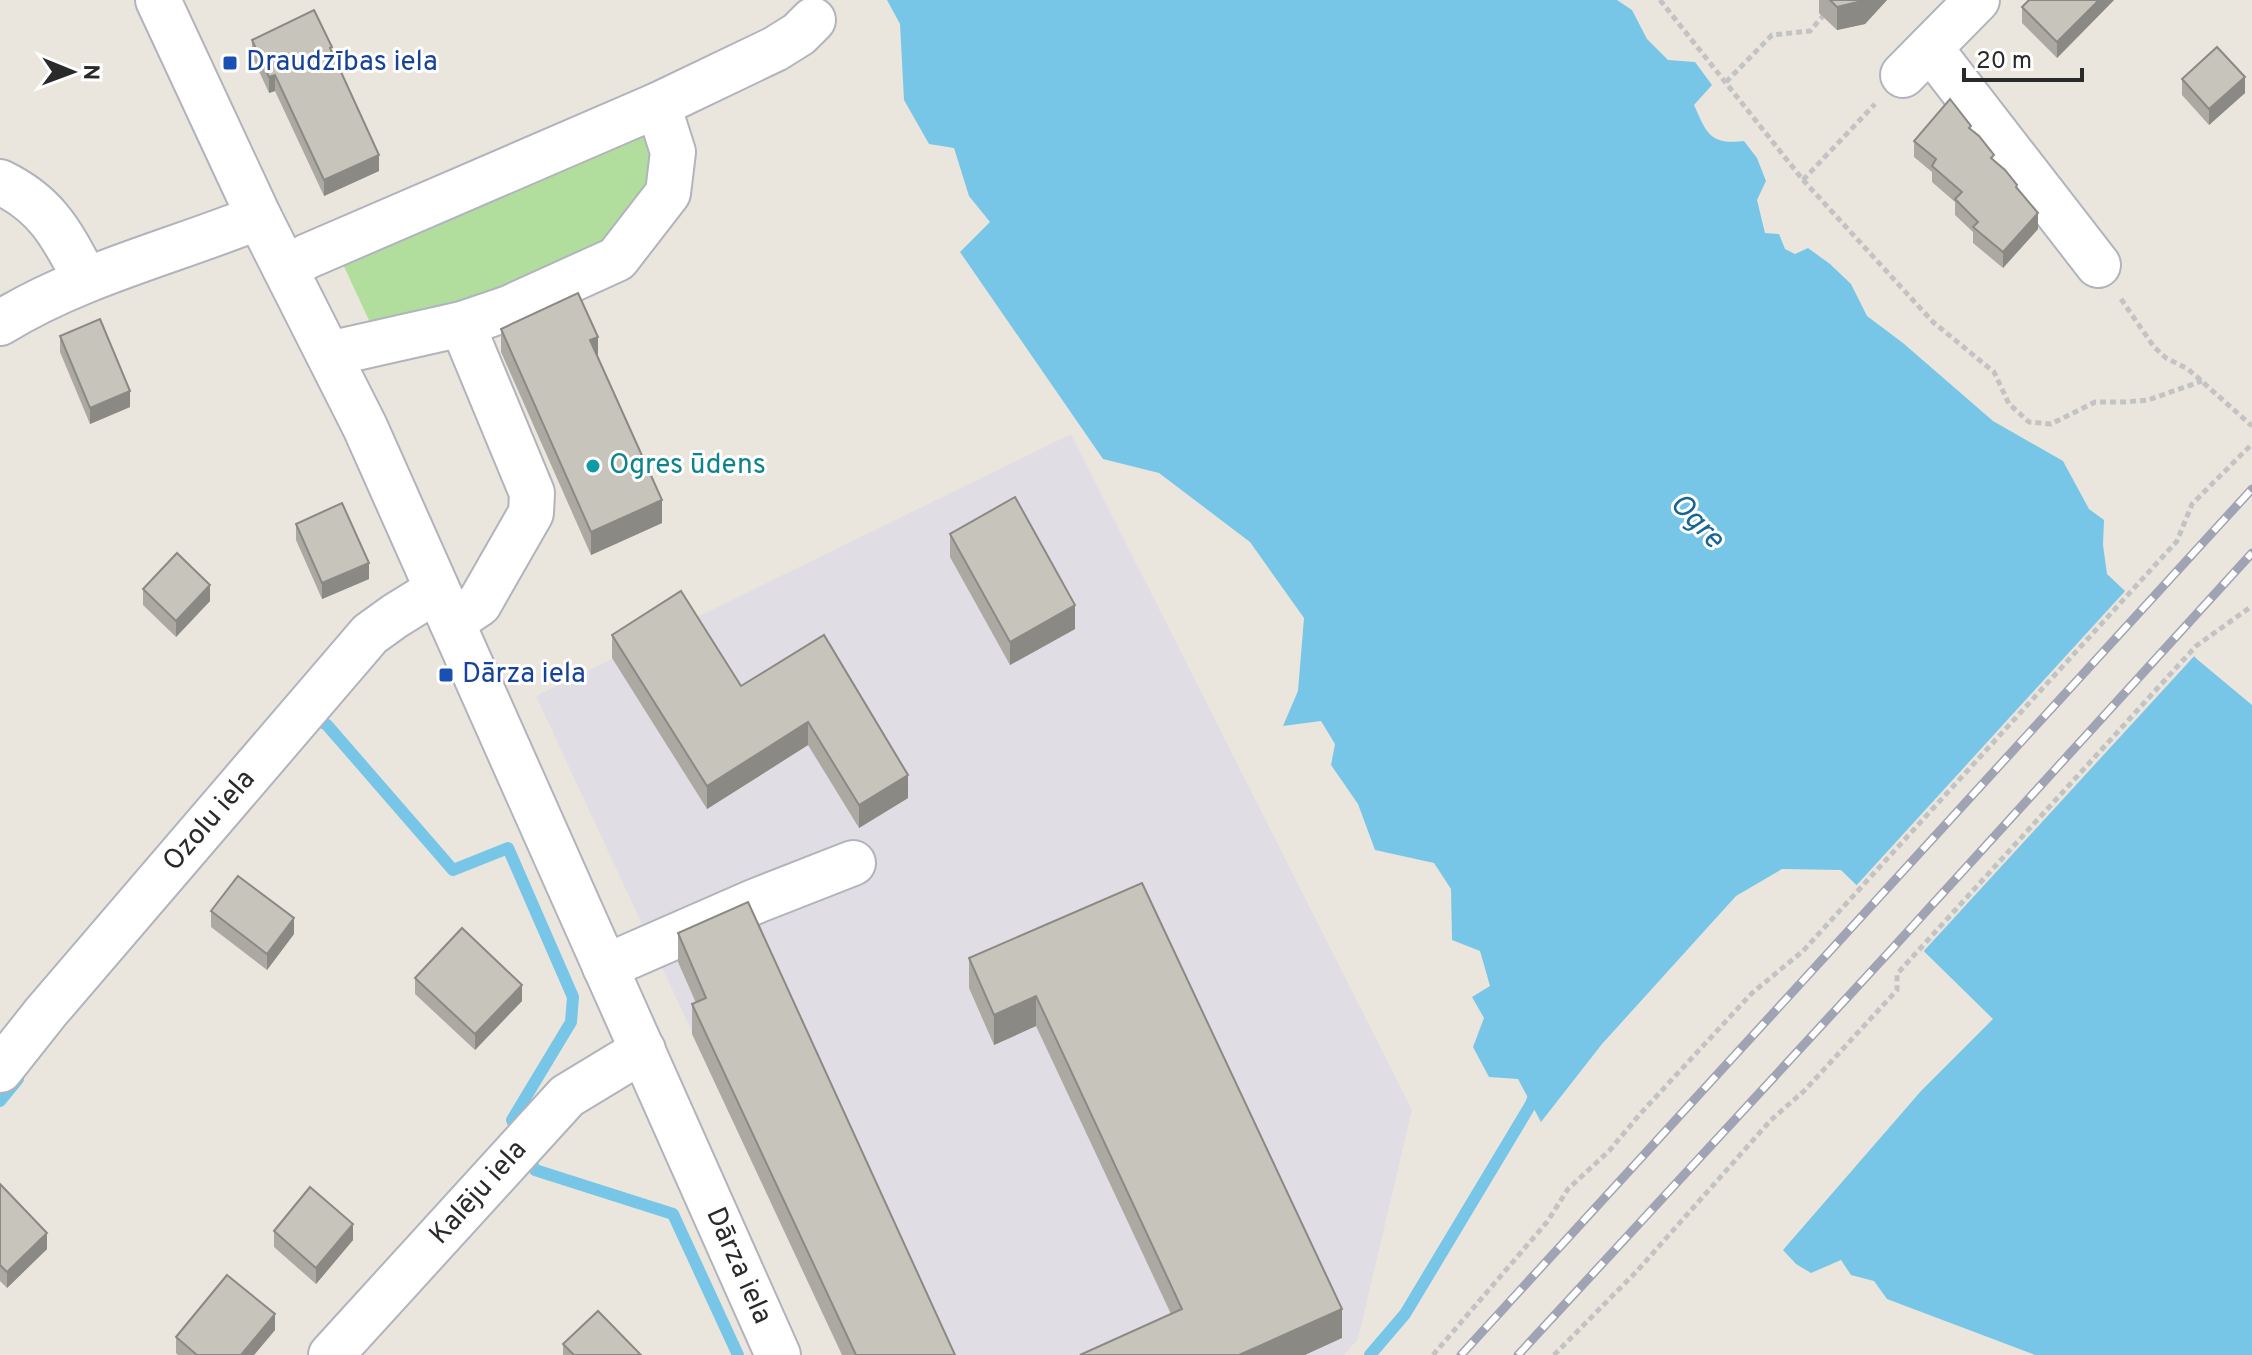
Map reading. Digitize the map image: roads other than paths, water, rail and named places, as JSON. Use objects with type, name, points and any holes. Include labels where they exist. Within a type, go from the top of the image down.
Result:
[{"type":"street","name":"Dārza iela","points":[[158,0],[259,217],[365,427],[778,1355]]},
{"type":"street","points":[[1977,0],[1916,62],[2098,265]]},
{"type":"street","points":[[285,268],[329,246],[658,105],[775,49],[799,34],[813,20]]},
{"type":"street","points":[[329,354],[462,324],[509,308],[617,259],[668,193],[673,152],[658,105]]},
{"type":"street","points":[[0,182],[41,207],[65,239],[86,280]]},
{"type":"street","points":[[0,323],[22,309],[86,280],[259,217]]},
{"type":"street","name":"Ozolu iela","points":[[0,1070],[46,1012],[370,634],[395,616],[444,606],[479,604],[531,513],[532,493],[462,324]]},
{"type":"street","points":[[605,967],[756,901],[853,863]]},
{"type":"street","name":"Kalēju iela","points":[[331,1355],[567,1096],[643,1050]]},
{"type":"water","name":"Ogre","points":[[887,0],[1617,0],[1632,10],[1647,39],[1668,60],[1695,62],[1712,85],[1694,105],[1707,130],[1717,139],[1744,141],[1757,158],[1766,181],[1757,200],[1765,233],[1779,234],[1785,249],[1795,254],[1808,248],[1830,264],[1851,284],[1867,316],[1993,421],[2063,461],[2089,509],[2104,520],[2107,574],[2198,660],[2252,705],[2252,1355],[2035,1355],[1887,1299],[1874,1281],[1851,1275],[1841,1260],[1811,1273],[1796,1264],[1783,1250],[1921,1091],[1993,1019],[1841,870],[1782,869],[1736,896],[1602,1044],[1541,1122],[1518,1079],[1489,1077],[1473,1047],[1484,1018],[1472,997],[1490,986],[1480,951],[1452,940],[1451,889],[1434,863],[1375,850],[1358,804],[1331,765],[1335,744],[1321,721],[1283,726],[1298,691],[1304,618],[1250,542],[1159,473],[1103,459],[960,252],[990,222],[969,196],[954,148],[929,144],[904,100],[900,24]]},
{"type":"waterway","points":[[309,720],[312,717],[327,725],[453,870],[508,848],[573,997],[571,1022],[512,1120],[519,1134]]},
{"type":"waterway","points":[[0,1101],[18,1079]]},
{"type":"waterway","points":[[1370,1355],[1405,1314],[1536,1091]]},
{"type":"waterway","points":[[526,1151],[535,1170],[673,1214],[738,1355]]},
{"type":"railway","points":[[1461,1355],[2252,489]]},
{"type":"railway","points":[[1518,1355],[2252,553]]},
{"type":"place","name":"Draudzības iela","points":[[230,63]]},
{"type":"place","name":"Ogres ūdens","points":[[593,466]]},
{"type":"place","name":"Dārza iela","points":[[446,675]]}]
